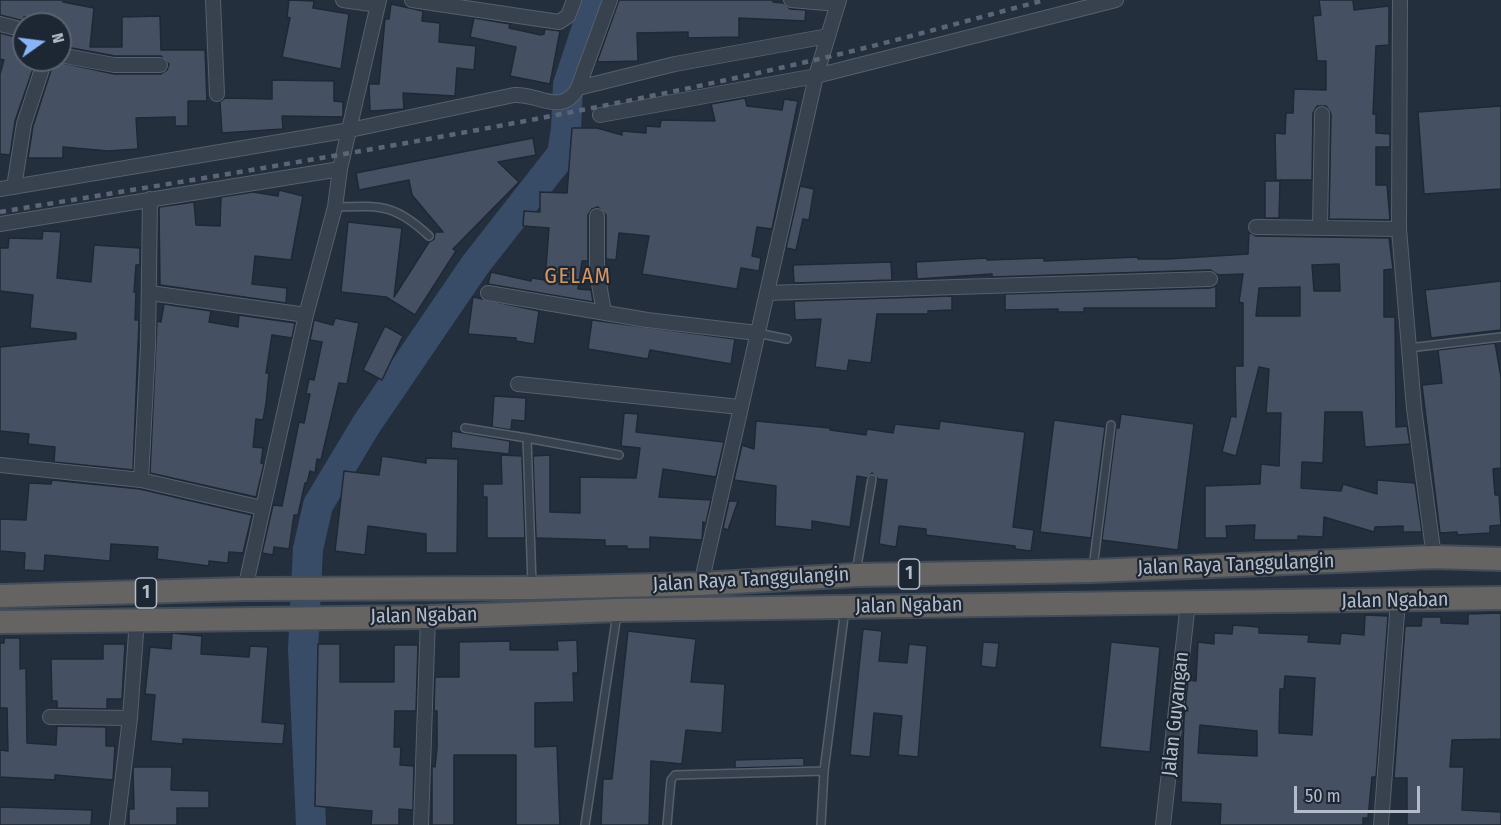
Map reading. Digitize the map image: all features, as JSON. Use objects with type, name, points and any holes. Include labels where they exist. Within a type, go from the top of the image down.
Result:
[{"type":"highway","name":"Jalan Raya Tanggulangin","points":[[0,596],[700,584],[856,575],[1092,571],[1434,557],[1501,560]]},
{"type":"highway","name":"Jalan Ngaban","points":[[137,618],[428,617],[618,610],[1501,598]]},
{"type":"highway","name":"1","points":[[0,622],[137,618]]},
{"type":"street","points":[[213,0],[217,94]]},
{"type":"street","points":[[245,590],[306,315],[335,207],[340,169],[379,3],[344,0]]},
{"type":"street","points":[[412,0],[559,22],[568,16],[574,0]]},
{"type":"street","points":[[570,96],[610,0]]},
{"type":"street","points":[[700,584],[816,76],[838,2],[791,0]]},
{"type":"street","points":[[600,116],[816,76],[1116,0]]},
{"type":"street","points":[[1400,0],[1400,229],[1409,348],[1434,557]]},
{"type":"street","points":[[41,72],[7,188],[350,130],[514,95],[526,94],[551,103],[675,64],[828,36]]},
{"type":"street","points":[[72,57],[114,65],[160,65]]},
{"type":"street","points":[[1320,228],[1322,114]]},
{"type":"street","points":[[0,224],[340,169]]},
{"type":"street","points":[[141,480],[150,293],[150,199]]},
{"type":"street","points":[[597,216],[597,272],[604,312]]},
{"type":"street","points":[[1256,227],[1400,229]]},
{"type":"street","points":[[767,293],[1210,279]]},
{"type":"street","points":[[150,293],[306,315]]},
{"type":"street","points":[[488,293],[757,333]]},
{"type":"street","points":[[518,384],[741,407]]},
{"type":"street","points":[[0,465],[141,480],[262,508]]},
{"type":"street","points":[[1381,825],[1398,601]]},
{"type":"street","name":"Jalan Guyangan","points":[[1163,825],[1188,603]]},
{"type":"street","points":[[421,825],[428,617]]},
{"type":"street","points":[[117,825],[130,718],[137,618]]},
{"type":"street","points":[[50,717],[130,718]]},
{"type":"lane","points":[[335,207],[390,209],[402,213],[429,236]]},
{"type":"lane","points":[[757,333],[787,339]]},
{"type":"lane","points":[[1409,348],[1501,337]]},
{"type":"lane","points":[[1092,571],[1111,425]]},
{"type":"lane","points":[[465,428],[619,455]]},
{"type":"lane","points":[[527,438],[532,588]]},
{"type":"lane","points":[[856,575],[872,479]]},
{"type":"lane","points":[[821,825],[824,771],[845,607]]},
{"type":"lane","points":[[585,825],[618,610]]},
{"type":"lane","points":[[667,825],[671,780],[675,775],[824,771]]},
{"type":"building","points":[[0,0],[64,0],[63,2],[94,8],[90,47],[122,47],[122,17],[160,16],[161,50],[205,50],[207,101],[188,101],[188,126],[175,126],[175,117],[136,118],[138,149],[108,151],[63,147],[63,158],[28,158],[33,126],[50,72],[72,72],[72,65],[114,74],[161,74],[167,70],[169,64],[161,56],[115,56],[72,48],[72,12],[12,12],[12,18],[0,15]]},
{"type":"building","points":[[289,0],[314,1],[313,8],[349,14],[341,69],[282,57],[290,18],[287,17]]},
{"type":"building","points":[[619,0],[773,0],[773,2],[783,3],[790,9],[806,10],[805,21],[739,18],[739,37],[688,38],[688,32],[637,33],[638,61],[597,62]]},
{"type":"building","points":[[1319,0],[1353,0],[1354,10],[1389,6],[1389,45],[1376,46],[1373,114],[1376,114],[1376,133],[1390,134],[1390,147],[1376,147],[1376,185],[1387,185],[1390,220],[1329,219],[1331,114],[1326,106],[1317,106],[1313,113],[1312,180],[1276,180],[1275,133],[1285,134],[1286,113],[1293,113],[1294,89],[1326,90],[1326,61],[1317,61],[1313,16],[1321,15]]},
{"type":"building","points":[[391,4],[423,11],[422,21],[440,23],[439,42],[476,46],[474,70],[457,68],[455,96],[403,93],[404,109],[370,111],[369,84],[379,84],[385,19],[389,19]]},
{"type":"building","points":[[474,18],[510,24],[509,28],[541,35],[544,34],[545,29],[560,31],[550,84],[510,76],[516,47],[470,37]]},
{"type":"building","points":[[0,33],[12,36],[12,72],[32,72],[15,121],[10,155],[0,154],[0,74],[4,60],[0,59]]},
{"type":"building","points":[[272,80],[334,81],[334,101],[343,102],[343,117],[282,116],[283,129],[222,133],[220,102],[225,98],[272,99]]},
{"type":"building","points":[[745,98],[747,106],[782,110],[784,99],[798,101],[772,229],[757,227],[752,256],[761,258],[759,271],[741,268],[737,289],[642,274],[649,236],[619,233],[616,260],[606,259],[606,215],[598,207],[592,209],[588,215],[588,261],[582,261],[578,289],[591,290],[593,302],[488,284],[491,272],[531,281],[532,278],[545,280],[549,228],[523,226],[524,211],[540,212],[540,192],[567,193],[572,128],[597,128],[622,135],[622,131],[646,133],[646,126],[660,127],[661,120],[715,121],[711,104]]},
{"type":"building","points":[[1501,106],[1501,189],[1424,194],[1418,112]]},
{"type":"building","points":[[533,138],[536,155],[498,162],[519,182],[453,249],[456,251],[415,315],[386,297],[341,292],[348,222],[402,228],[394,297],[429,242],[434,239],[435,232],[443,232],[412,195],[409,180],[359,190],[356,173]]},
{"type":"building","points":[[1265,181],[1280,181],[1279,218],[1265,218]]},
{"type":"building","points":[[800,186],[814,189],[809,220],[803,219],[796,250],[786,248]]},
{"type":"building","points":[[279,190],[303,196],[291,260],[255,256],[252,284],[287,288],[286,303],[160,285],[159,207],[194,202],[196,225],[220,226],[221,197],[253,192],[278,196]]},
{"type":"building","points":[[43,231],[61,232],[57,278],[91,282],[94,245],[140,248],[140,265],[136,265],[134,292],[136,292],[135,320],[139,320],[133,470],[54,462],[55,447],[28,444],[29,434],[0,431],[0,347],[76,339],[76,333],[30,328],[33,295],[0,291],[0,248],[8,248],[9,238],[42,239]]},
{"type":"building","points":[[1249,232],[1256,236],[1389,238],[1393,269],[1384,270],[1384,317],[1395,317],[1396,427],[1407,426],[1410,444],[1365,447],[1362,412],[1325,412],[1323,463],[1302,462],[1301,488],[1341,491],[1343,484],[1377,494],[1377,480],[1415,483],[1422,532],[1403,532],[1403,526],[1375,527],[1374,532],[1324,517],[1323,537],[1298,536],[1298,540],[1254,540],[1255,525],[1226,526],[1227,538],[1205,538],[1205,486],[1260,484],[1261,464],[1279,466],[1281,413],[1266,413],[1269,369],[1259,367],[1236,456],[1222,452],[1231,416],[1236,417],[1235,366],[1243,366],[1243,303],[1239,302],[1243,274],[1218,275],[1210,270],[992,277],[992,274],[917,279],[916,262],[987,258],[987,260],[1044,258],[1044,261],[1138,257],[1138,259],[1167,259],[1248,254]],"holes":[[[1339,264],[1340,291],[1314,291],[1312,265]],[[1300,287],[1300,316],[1256,316],[1259,288]]]},
{"type":"building","points":[[891,262],[892,280],[794,283],[793,265]]},
{"type":"building","points":[[1501,281],[1501,330],[1431,338],[1425,290]]},
{"type":"building","points":[[1216,286],[1216,308],[1084,308],[1084,312],[1058,312],[1058,309],[1005,310],[1005,294]]},
{"type":"building","points":[[952,296],[952,310],[928,311],[928,314],[877,314],[871,363],[849,360],[847,371],[815,367],[821,319],[795,320],[794,301]]},
{"type":"building","points":[[473,297],[539,311],[534,344],[516,341],[516,338],[468,334]]},
{"type":"building","points":[[164,304],[211,311],[209,322],[238,327],[239,315],[295,323],[292,338],[272,335],[266,373],[269,373],[266,404],[263,420],[256,419],[253,447],[263,448],[261,463],[264,464],[256,497],[150,473],[157,321],[161,322]]},
{"type":"building","points":[[335,318],[359,323],[347,384],[339,383],[321,460],[317,459],[315,473],[310,471],[298,515],[294,515],[289,549],[274,547],[273,555],[262,553],[273,505],[282,506],[299,422],[304,423],[310,394],[306,394],[309,379],[314,380],[322,342],[310,340],[314,320],[333,325]]},
{"type":"building","points":[[592,320],[735,339],[731,364],[650,350],[648,359],[588,349]]},
{"type":"building","points":[[385,326],[403,336],[382,380],[363,370]]},
{"type":"building","points":[[1495,343],[1501,377],[1501,468],[1493,469],[1495,495],[1499,495],[1501,525],[1490,526],[1490,533],[1457,535],[1457,532],[1440,533],[1422,385],[1442,383],[1438,350]]},
{"type":"building","points":[[494,396],[526,398],[525,421],[512,420],[511,430],[492,427]]},
{"type":"building","points":[[624,413],[638,414],[636,432],[724,442],[716,477],[663,469],[659,497],[711,500],[706,523],[703,522],[702,540],[650,537],[650,549],[627,549],[627,546],[605,546],[605,540],[536,538],[533,456],[550,455],[550,512],[580,513],[580,477],[636,478],[640,448],[621,446]]},
{"type":"building","points":[[1121,414],[1194,424],[1178,550],[1102,540],[1116,428],[1119,428]]},
{"type":"building","points":[[1054,420],[1105,427],[1091,538],[1040,532]]},
{"type":"building","points":[[756,421],[830,428],[830,430],[866,435],[867,429],[893,433],[895,424],[939,429],[940,421],[1025,432],[1013,527],[1034,530],[1031,551],[1015,549],[1015,546],[926,535],[926,529],[899,526],[896,547],[879,544],[887,480],[878,479],[872,473],[867,478],[857,476],[850,527],[812,521],[812,530],[775,526],[776,486],[734,480],[742,445],[754,449]]},
{"type":"building","points":[[452,431],[510,441],[509,454],[451,448]]},
{"type":"building","points":[[501,455],[522,456],[525,538],[487,538],[487,497],[483,497],[483,484],[502,484]]},
{"type":"building","points":[[382,456],[426,463],[426,458],[458,459],[457,553],[426,553],[426,534],[368,526],[365,555],[335,551],[344,471],[379,475]]},
{"type":"building","points":[[52,480],[140,489],[252,515],[243,553],[229,552],[228,563],[209,561],[209,566],[157,559],[158,547],[111,544],[110,561],[45,555],[44,571],[24,570],[25,553],[0,551],[0,519],[26,520],[29,483],[51,484]]},
{"type":"building","points":[[729,501],[738,501],[728,530],[723,528]]},
{"type":"building","points":[[1501,613],[1501,739],[1452,740],[1450,767],[1464,767],[1462,810],[1501,812],[1501,825],[1407,825],[1407,778],[1394,778],[1405,626],[1421,626],[1422,617],[1441,617],[1441,623],[1468,624],[1468,614]]},
{"type":"building","points":[[1365,615],[1388,616],[1376,777],[1372,777],[1368,818],[1363,818],[1363,825],[1220,825],[1221,804],[1181,802],[1188,680],[1196,681],[1198,642],[1214,644],[1214,633],[1232,634],[1233,625],[1259,627],[1259,633],[1309,635],[1308,642],[1340,644],[1341,633],[1364,635]],"holes":[[[1285,676],[1315,678],[1312,735],[1279,733],[1280,689],[1284,689]],[[1200,725],[1257,731],[1257,756],[1198,753]]]},
{"type":"building","points":[[863,629],[882,631],[879,661],[907,663],[909,644],[927,646],[918,757],[898,755],[902,716],[874,713],[870,757],[850,755]]},
{"type":"building","points":[[628,631],[696,639],[691,682],[725,684],[722,733],[686,730],[682,764],[651,761],[649,825],[601,825],[603,779],[612,779]]},
{"type":"building","points":[[172,633],[202,636],[201,654],[249,657],[250,646],[268,647],[262,722],[285,724],[283,744],[183,739],[183,744],[151,741],[155,695],[145,694],[150,647],[171,649]]},
{"type":"building","points":[[4,638],[20,638],[20,669],[26,668],[27,743],[56,745],[57,726],[106,727],[106,746],[115,746],[113,780],[55,775],[55,780],[0,777],[0,750],[8,751],[7,708],[0,708],[0,643],[4,643]]},
{"type":"building","points":[[577,640],[578,673],[573,673],[574,702],[535,703],[535,747],[557,746],[560,825],[516,825],[516,755],[454,755],[454,825],[432,825],[432,766],[435,767],[437,748],[437,711],[434,711],[435,677],[459,677],[459,642],[510,641],[510,650],[558,650],[557,641]]},
{"type":"building","points":[[983,642],[999,643],[996,668],[981,666]]},
{"type":"building","points":[[1111,642],[1160,647],[1150,752],[1100,747]]},
{"type":"building","points":[[103,644],[125,644],[122,699],[107,699],[107,709],[57,708],[57,701],[52,701],[51,659],[103,659]]},
{"type":"building","points":[[318,644],[340,644],[340,682],[394,682],[394,645],[418,645],[416,711],[395,711],[394,747],[401,747],[400,765],[414,766],[413,810],[399,809],[399,825],[371,825],[372,811],[315,806]]},
{"type":"building","points":[[804,758],[804,766],[735,768],[735,760]]},
{"type":"building","points":[[133,767],[172,767],[171,790],[209,791],[209,808],[177,808],[177,825],[129,825],[129,809],[134,809]]},
{"type":"building","points":[[0,807],[92,810],[91,825],[0,825]]},
{"type":"waterway","points":[[311,825],[303,649],[308,549],[318,505],[366,425],[475,265],[562,154],[566,129],[568,85],[596,0]]},
{"type":"railway","points":[[0,212],[404,143],[606,105],[836,55],[1045,0]]},
{"type":"district","name":"GELAM","points":[[578,277]]}]
